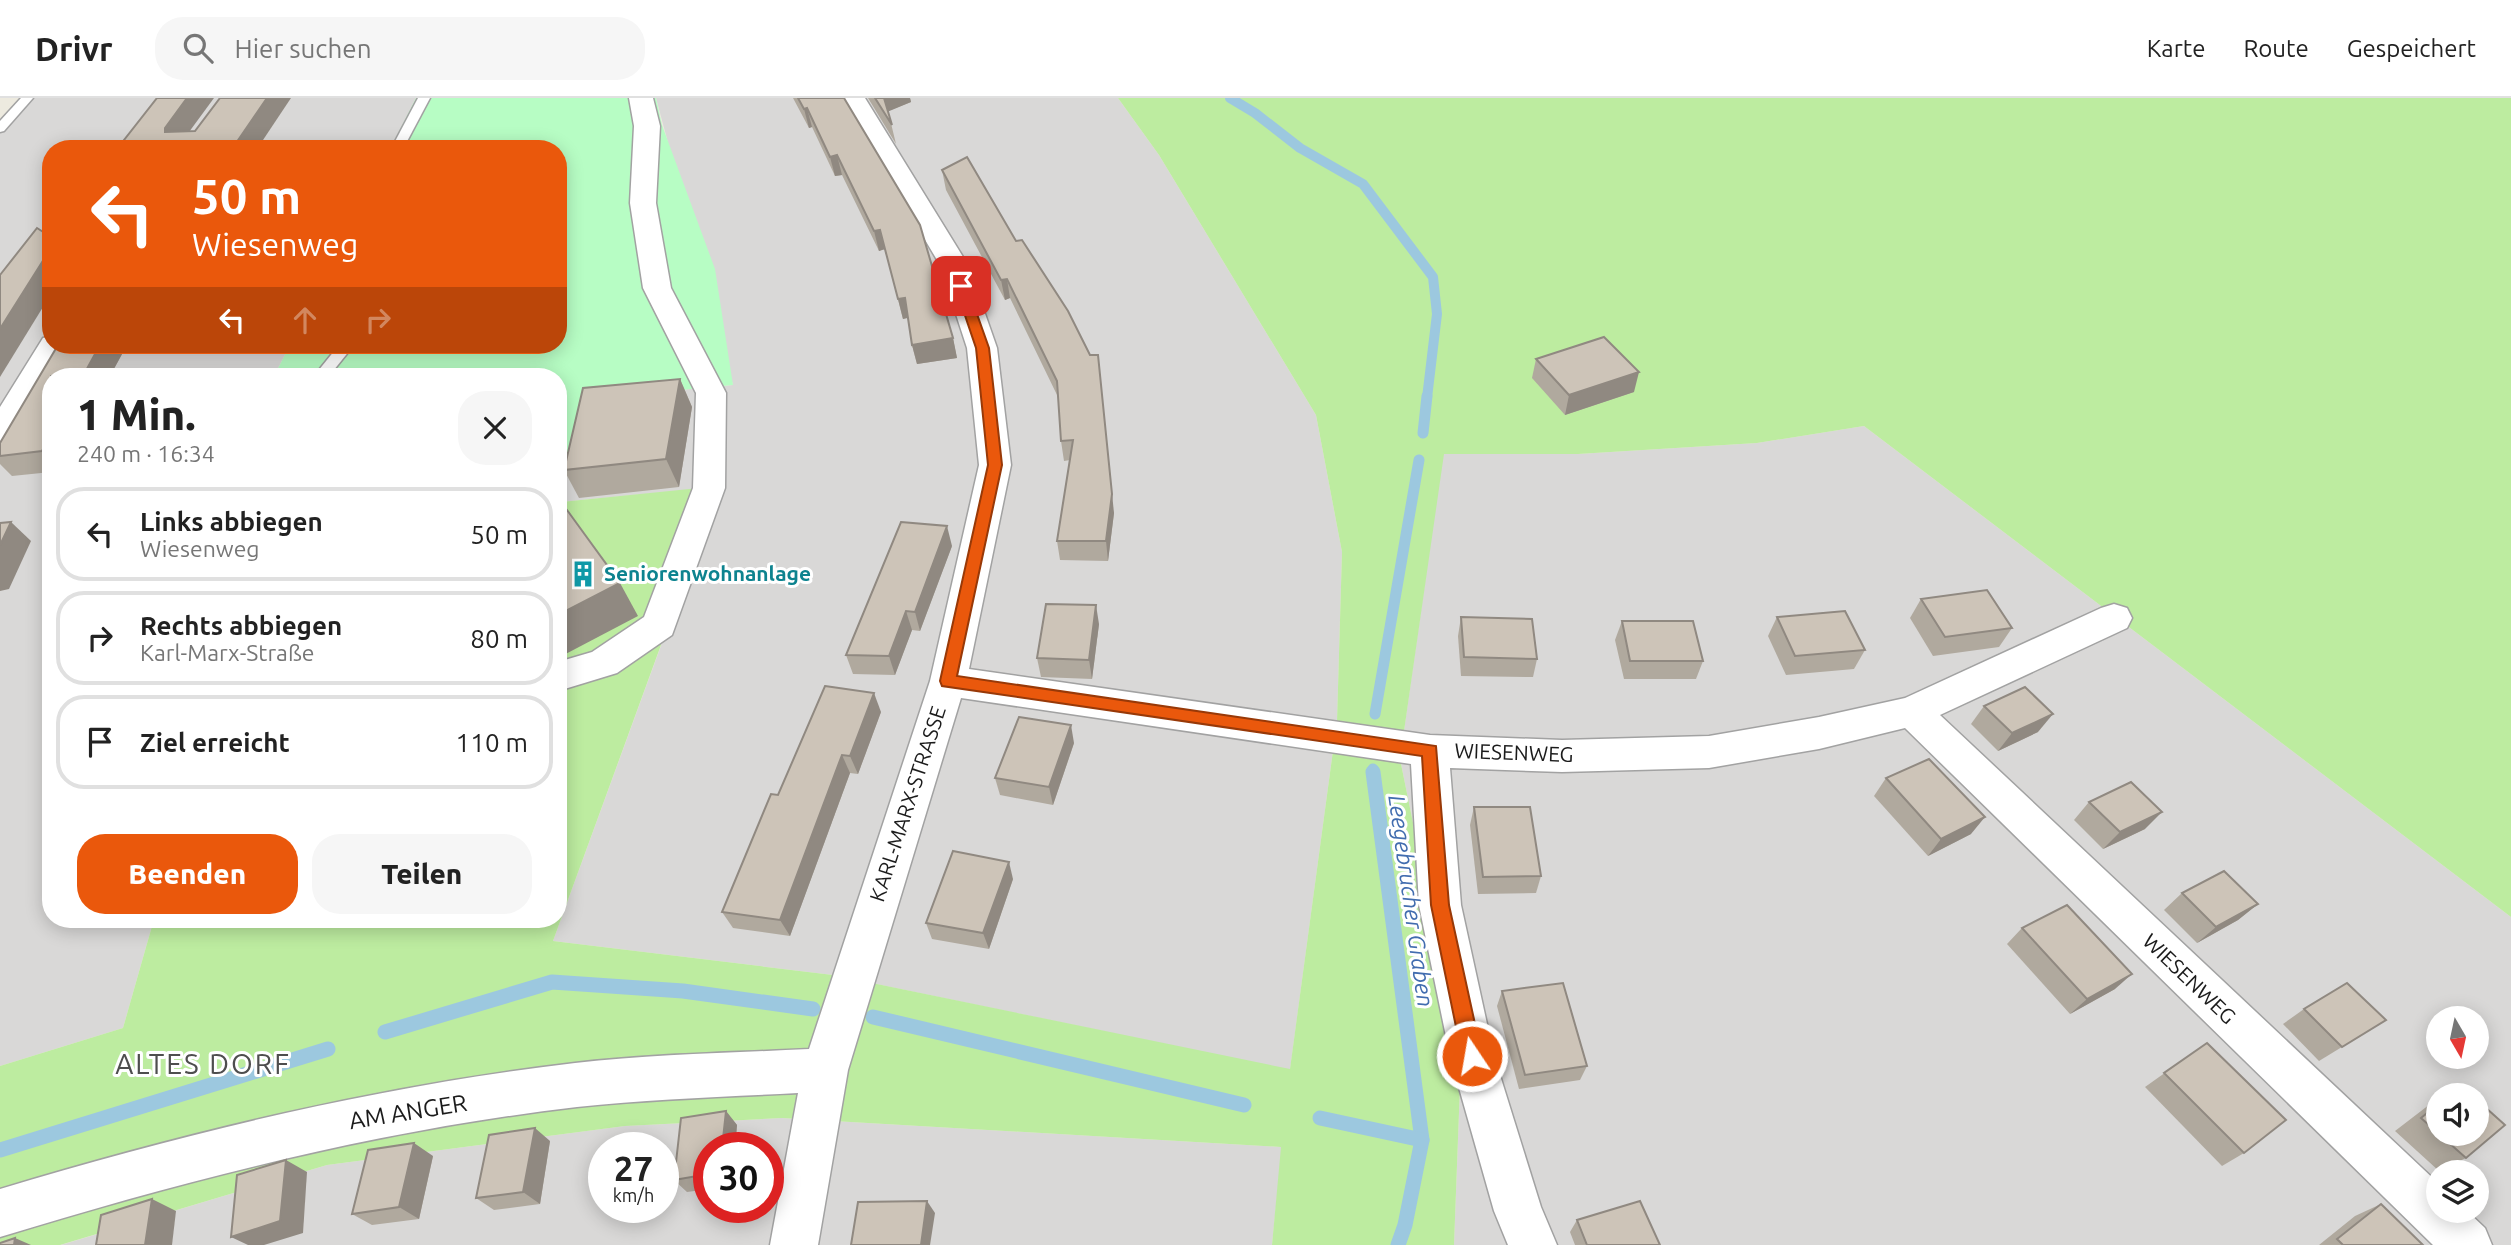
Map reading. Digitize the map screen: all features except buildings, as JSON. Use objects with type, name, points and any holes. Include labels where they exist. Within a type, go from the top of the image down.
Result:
[{"type":"street","points":[[567,674],[604,663],[659,625],[709,488],[711,393],[657,288],[643,203],[647,126],[641,98]]},
{"type":"street","name":"KARL-MARX-STRASSE","points":[[794,1245],[825,1070],[948,681],[995,465],[982,348],[954,265],[853,98]]},
{"type":"street","points":[[0,432],[48,354]]},
{"type":"street","name":"WIESENWEG","points":[[948,681],[1430,751],[1562,756],[1709,752],[1819,733],[1912,711],[2114,618]]},
{"type":"street","name":"WIESENWEG","points":[[1912,711],[2468,1245]]},
{"type":"street","points":[[1430,751],[1440,905],[1472,1056],[1518,1211],[1533,1245]]},
{"type":"street","name":"AM ANGER","points":[[0,1213],[68,1192],[340,1122],[578,1085],[825,1070]]},
{"type":"lane","points":[[0,128],[27,98]]},
{"type":"lane","points":[[402,140],[424,98]]},
{"type":"lane","points":[[328,368],[339,354]]},
{"type":"shaded area","points":[[25,98],[416,98],[395,140],[42,140],[42,354],[285,354],[278,368],[42,368],[42,928],[151,928],[123,1028],[0,1066],[0,124]]},
{"type":"shaded area","points":[[656,98],[1118,98],[1159,155],[1316,415],[1342,552],[1337,721],[1290,1070],[833,975],[553,941],[558,928],[567,928],[567,903],[719,487],[567,501],[567,477],[586,399],[733,385]]},
{"type":"shaded area","points":[[1864,426],[2511,917],[2511,1245],[1454,1245],[1461,1059],[1400,759],[1443,454],[1578,454],[1757,443]]},
{"type":"shaded area","points":[[782,1118],[1282,1147],[1272,1245],[61,1245],[327,1165],[625,1126]]},
{"type":"green space","points":[[416,98],[656,98],[662,125],[715,269],[733,385],[586,399],[567,475],[567,368],[278,368],[285,354],[567,354],[567,140],[395,140]]},
{"type":"green space","points":[[1118,98],[2511,98],[2511,917],[1864,426],[1757,443],[1578,454],[1444,454],[1400,759],[1461,1059],[1454,1245],[1272,1245],[1281,1147],[782,1118],[625,1126],[327,1165],[60,1245],[0,1245],[0,1066],[123,1028],[151,928],[558,928],[553,941],[833,975],[1290,1069],[1337,721],[1342,552],[1316,415],[1159,155]]},
{"type":"green space","points":[[719,486],[567,903],[567,501]]},
{"type":"waterway","name":"Leegebrucher Graben","points":[[1230,98],[1255,113],[1300,148],[1363,184],[1433,277],[1437,314],[1427,398]]},
{"type":"waterway","name":"Leegebrucher Graben","points":[[1423,433],[1427,396]]},
{"type":"waterway","name":"Leegebrucher Graben","points":[[1375,714],[1419,460]]},
{"type":"waterway","name":"Leegebrucher Graben","points":[[1373,769],[1374,774]]},
{"type":"waterway","name":"Leegebrucher Graben","points":[[1373,772],[1422,1140]]},
{"type":"waterway","points":[[385,1032],[552,982],[683,991],[813,1009]]},
{"type":"waterway","points":[[873,1017],[1244,1105]]},
{"type":"waterway","points":[[0,1150],[328,1049]]},
{"type":"waterway","points":[[1320,1118],[1422,1140]]},
{"type":"waterway","name":"Leegebrucher Graben","points":[[1398,1245],[1405,1225],[1422,1140]]},
{"type":"place","name":"Seniorenwohnanlage","points":[[583,574]]},
{"type":"district","name":"ALTES DORF","points":[[203,1064]]},
{"type":"route","points":[[961,286],[982,348],[995,465],[948,681],[1430,751],[1440,905],[1472,1056]]}]
